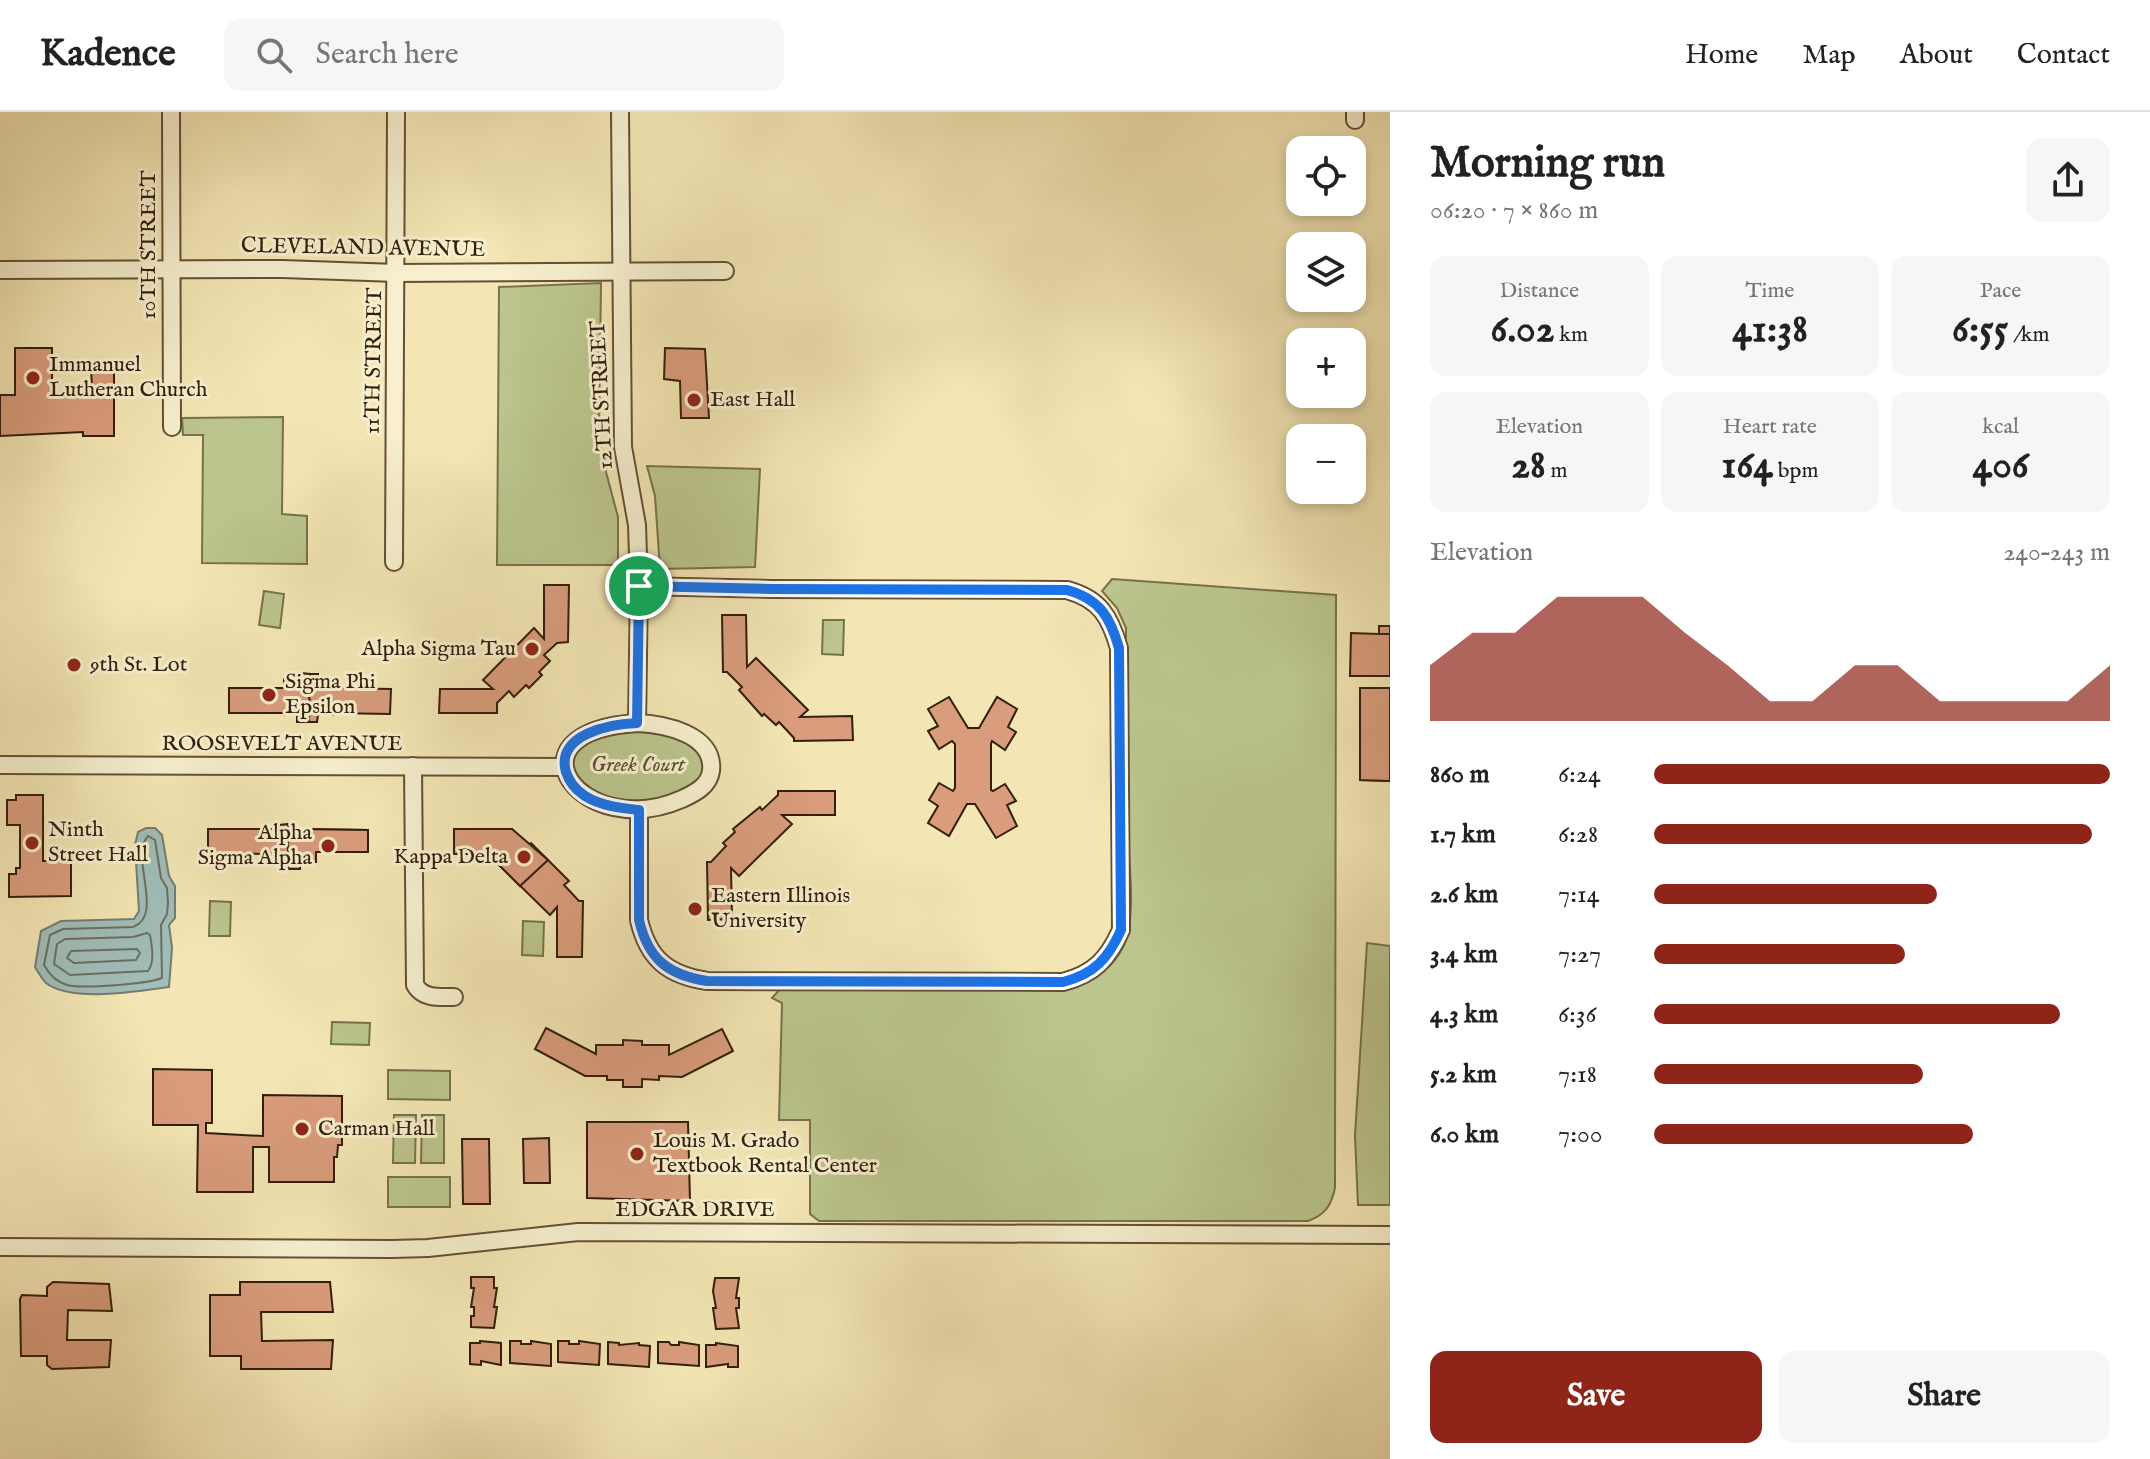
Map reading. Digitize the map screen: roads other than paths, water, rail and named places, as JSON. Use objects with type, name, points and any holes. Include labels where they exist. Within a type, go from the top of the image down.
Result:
[{"type":"street","name":"10TH STREET","points":[[171,112],[172,427]]},
{"type":"street","name":"11TH STREET","points":[[394,562],[396,112]]},
{"type":"street","name":"12TH STREET","points":[[620,112],[619,271],[623,447],[637,525],[637,723]]},
{"type":"street","name":"CLEVELAND AVENUE","points":[[0,270],[282,269],[397,273],[725,271]]},
{"type":"street","points":[[639,586],[1067,590],[1081,594],[1107,614],[1119,648],[1121,930],[1110,951],[1094,968],[1082,977],[1063,982],[707,981],[688,978],[660,963],[642,935],[639,920],[639,810]]},
{"type":"street","points":[[637,723],[679,730],[692,737],[709,756],[712,767],[709,780],[690,795],[662,806],[639,810],[616,807],[587,797],[573,786],[564,767],[568,749],[578,740],[617,724],[637,723]]},
{"type":"street","name":"ROOSEVELT AVENUE","points":[[0,765],[564,767]]},
{"type":"street","points":[[413,766],[415,985],[419,992],[428,996],[454,997]]},
{"type":"street","name":"EDGAR DRIVE","points":[[0,1247],[392,1249],[578,1232],[1390,1235]]},
{"type":"water","points":[[155,828],[162,835],[169,876],[175,886],[175,918],[169,925],[172,948],[169,987],[88,994],[72,993],[46,983],[35,967],[41,931],[61,921],[134,919],[139,911],[135,845],[138,832]]},
{"type":"place","name":"Immanuel Lutheran Church","points":[[33,378]]},
{"type":"place","name":"East Hall","points":[[694,400]]},
{"type":"place","name":"Alpha Sigma Tau","points":[[532,649]]},
{"type":"place","name":"9th St. Lot","points":[[74,665]]},
{"type":"place","name":"Sigma Phi Epsilon","points":[[269,695]]},
{"type":"place","name":"Ninth Street Hall","points":[[32,843]]},
{"type":"place","name":"Alpha Sigma Alpha","points":[[328,846]]},
{"type":"place","name":"Kappa Delta","points":[[524,857]]},
{"type":"place","name":"Eastern Illinois University","points":[[695,909]]},
{"type":"place","name":"Carman Hall","points":[[302,1129]]},
{"type":"place","name":"Louis M. Grado Textbook Rental Center","points":[[637,1154]]},
{"type":"park label","name":"Greek Court","points":[[638,765]]}]
